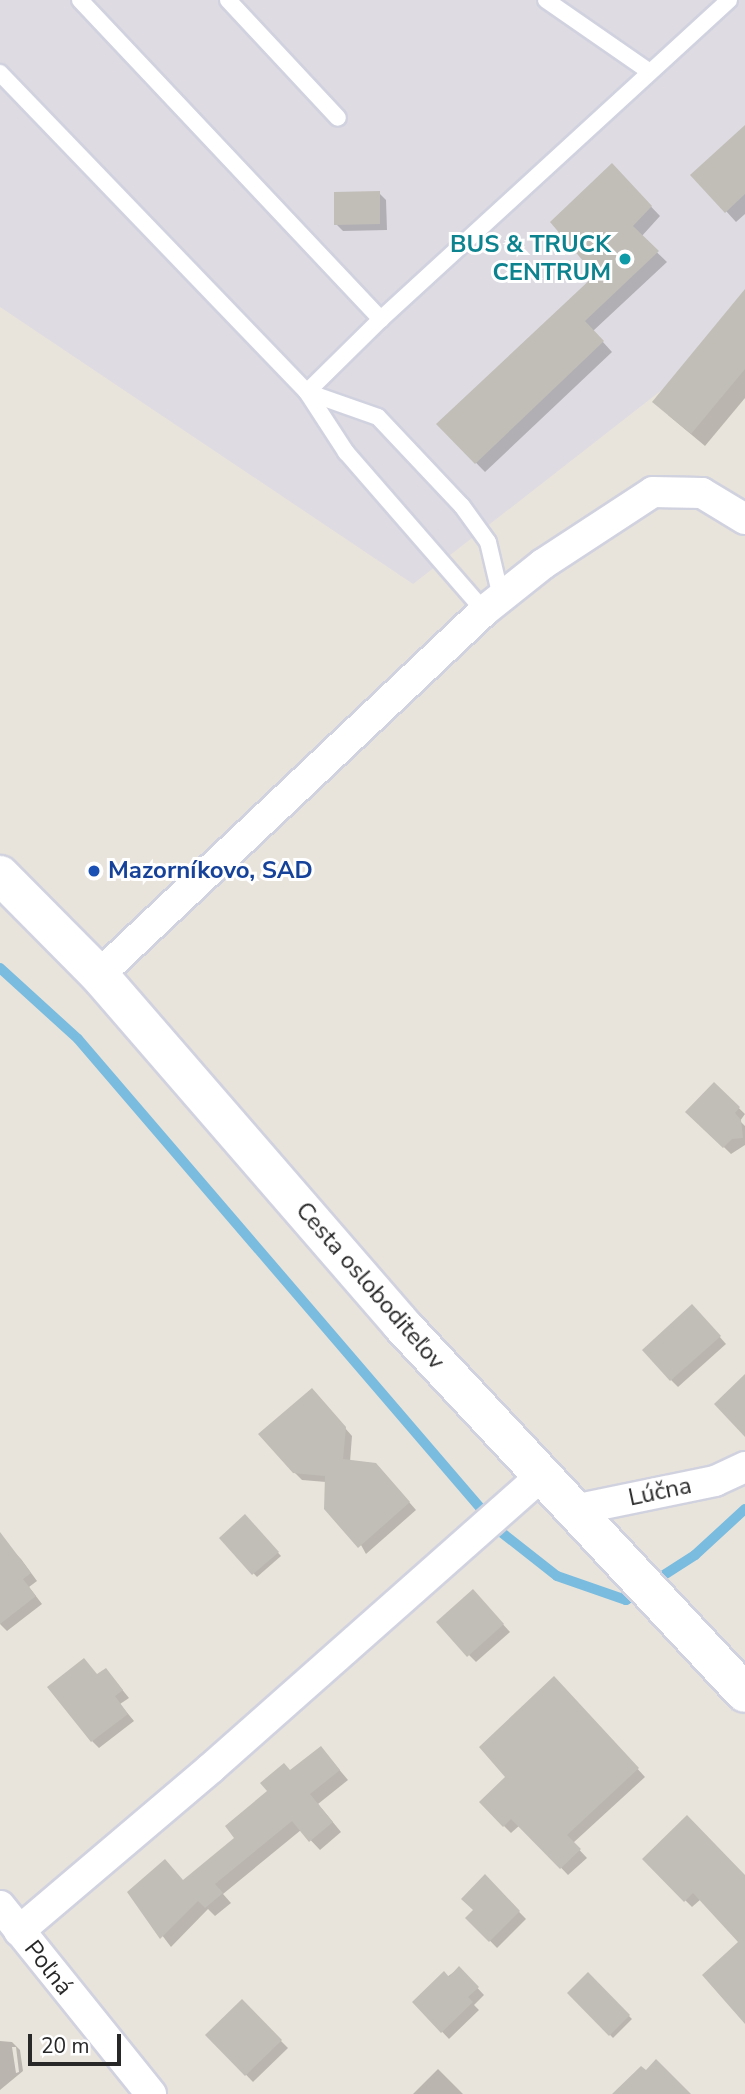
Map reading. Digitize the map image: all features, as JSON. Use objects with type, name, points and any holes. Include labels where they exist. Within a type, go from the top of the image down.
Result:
[{"type":"main road","name":"Cesta osloboditeľov","points":[[0,875],[99,975],[401,1324],[745,1693]]},
{"type":"street","points":[[99,975],[493,604],[543,564],[653,492],[702,493],[745,519]]},
{"type":"street","name":"Lúčna","points":[[574,1510],[716,1480],[745,1467]]},
{"type":"street","points":[[6,1917],[211,1768],[542,1475]]},
{"type":"street","name":"Poľná","points":[[6,1917],[151,2094]]},
{"type":"lane","points":[[80,0],[381,319]]},
{"type":"lane","points":[[228,0],[338,118]]},
{"type":"lane","points":[[546,0],[650,72]]},
{"type":"lane","points":[[307,392],[381,319],[729,0]]},
{"type":"lane","points":[[0,73],[307,392],[346,452],[493,604]]},
{"type":"lane","points":[[307,392],[378,417],[434,476],[488,542],[493,604]]},
{"type":"shaded area","points":[[0,0],[745,0],[745,325],[413,584],[0,307]]},
{"type":"building","points":[[745,125],[745,194],[725,213],[690,175]]},
{"type":"building","points":[[612,163],[652,206],[633,226],[659,251],[585,321],[604,341],[475,464],[436,424],[595,275],[550,222]]},
{"type":"building","points":[[380,191],[380,224],[334,225],[334,192]]},
{"type":"building","points":[[745,289],[745,369],[691,434],[652,402]]},
{"type":"building","points":[[714,1082],[740,1107],[735,1113],[741,1120],[743,1138],[732,1139],[723,1148],[685,1112]]},
{"type":"building","points":[[692,1304],[721,1336],[670,1381],[642,1350]]},
{"type":"building","points":[[745,1374],[745,1437],[714,1404]]},
{"type":"building","points":[[312,1388],[346,1427],[343,1459],[376,1463],[410,1502],[358,1548],[324,1509],[325,1476],[293,1473],[258,1434]]},
{"type":"building","points":[[245,1514],[279,1552],[252,1575],[219,1538]]},
{"type":"building","points":[[0,1532],[31,1573],[23,1579],[36,1596],[0,1624]]},
{"type":"building","points":[[473,1589],[504,1624],[467,1657],[436,1622]]},
{"type":"building","points":[[84,1658],[97,1674],[106,1668],[123,1690],[115,1696],[128,1714],[91,1742],[47,1687]]},
{"type":"building","points":[[554,1676],[639,1768],[567,1835],[581,1849],[560,1869],[511,1819],[503,1827],[479,1802],[505,1777],[479,1747]]},
{"type":"building","points":[[321,1746],[340,1770],[310,1794],[333,1822],[309,1842],[292,1821],[215,1884],[223,1893],[205,1908],[198,1901],[160,1939],[127,1892],[165,1859],[183,1880],[234,1838],[225,1826],[267,1791],[260,1783],[284,1763],[290,1770]]},
{"type":"building","points":[[687,1815],[745,1875],[745,2024],[702,1975],[738,1942],[693,1893],[684,1902],[642,1859]]},
{"type":"building","points":[[485,1874],[520,1911],[489,1942],[465,1918],[473,1910],[461,1899]]},
{"type":"building","points":[[459,1966],[479,1987],[468,1997],[473,2002],[441,2033],[412,2002],[444,1971],[449,1977]]},
{"type":"building","points":[[588,1972],[630,2015],[609,2036],[567,1993]]},
{"type":"building","points":[[242,1999],[282,2040],[245,2076],[205,2035]]},
{"type":"building","points":[[656,2059],[691,2094],[612,2094],[641,2066],[646,2070]]},
{"type":"waterway","points":[[0,968],[78,1039],[501,1532],[557,1576],[626,1600],[640,1591]]},
{"type":"waterway","points":[[653,1582],[695,1555],[745,1509]]},
{"type":"place","name":"BUS & TRUCK CENTRUM","points":[[625,259]]},
{"type":"place","name":"Mazorníkovo, SAD","points":[[94,871]]}]
